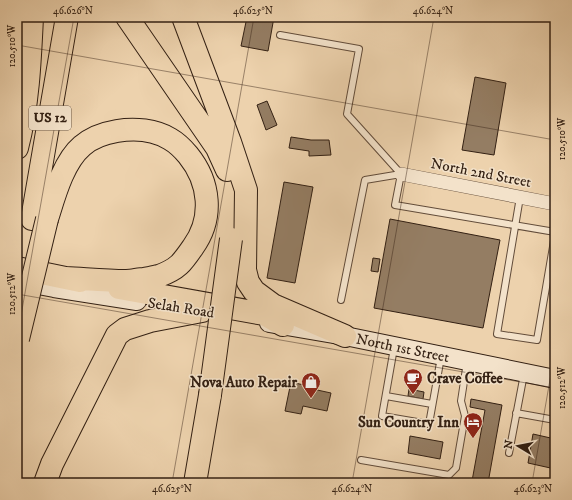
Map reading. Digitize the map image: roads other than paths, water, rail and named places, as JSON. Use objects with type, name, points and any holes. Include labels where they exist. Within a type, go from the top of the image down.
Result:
[{"type":"highway","name":"US 12","points":[[17,148],[21,133],[29,68],[32,17]]},
{"type":"highway","name":"US 12","points":[[17,297],[40,219],[67,17]]},
{"type":"highway","points":[[127,17],[217,148],[226,165],[232,182],[234,199],[232,239],[210,395],[195,483]]},
{"type":"highway","points":[[183,17],[230,142],[246,190],[245,270],[248,282],[254,291],[273,305],[344,336]]},
{"type":"highway","points":[[18,342],[40,219],[73,157],[82,146],[110,132],[128,129],[144,130],[157,133],[171,139],[194,162],[206,191],[208,204],[205,223],[196,243],[182,262],[174,270],[158,276],[128,281],[60,283]]},
{"type":"highway","points":[[17,268],[60,283],[264,314],[283,325]]},
{"type":"highway","points":[[48,477],[117,335],[125,329],[150,321],[202,311]]},
{"type":"main road","name":"Selah Road","points":[[17,281],[60,283],[202,311],[344,336]]},
{"type":"main road","name":"North 1st Street","points":[[344,336],[555,379]]},
{"type":"street","name":"North 2nd Street","points":[[401,174],[555,204]]},
{"type":"lane","points":[[280,35],[359,49],[347,114],[401,174]]},
{"type":"lane","points":[[401,174],[395,205],[555,232]]},
{"type":"lane","points":[[341,300],[365,180],[401,174]]},
{"type":"lane","points":[[520,197],[497,334],[537,340],[555,235]]},
{"type":"lane","points":[[395,346],[382,416],[429,424],[441,356]]},
{"type":"lane","points":[[361,460],[449,475],[456,468],[465,416],[461,401],[468,361]]},
{"type":"lane","points":[[509,453],[524,372]]},
{"type":"lane","points":[[386,396],[432,404]]},
{"type":"lane","points":[[516,413],[555,420]]},
{"type":"place","name":"Crave Coffee","points":[[413,395]]},
{"type":"place","name":"Nova Auto Repair","points":[[311,399]]},
{"type":"place","name":"Sun Country Inn","points":[[473,439]]}]
